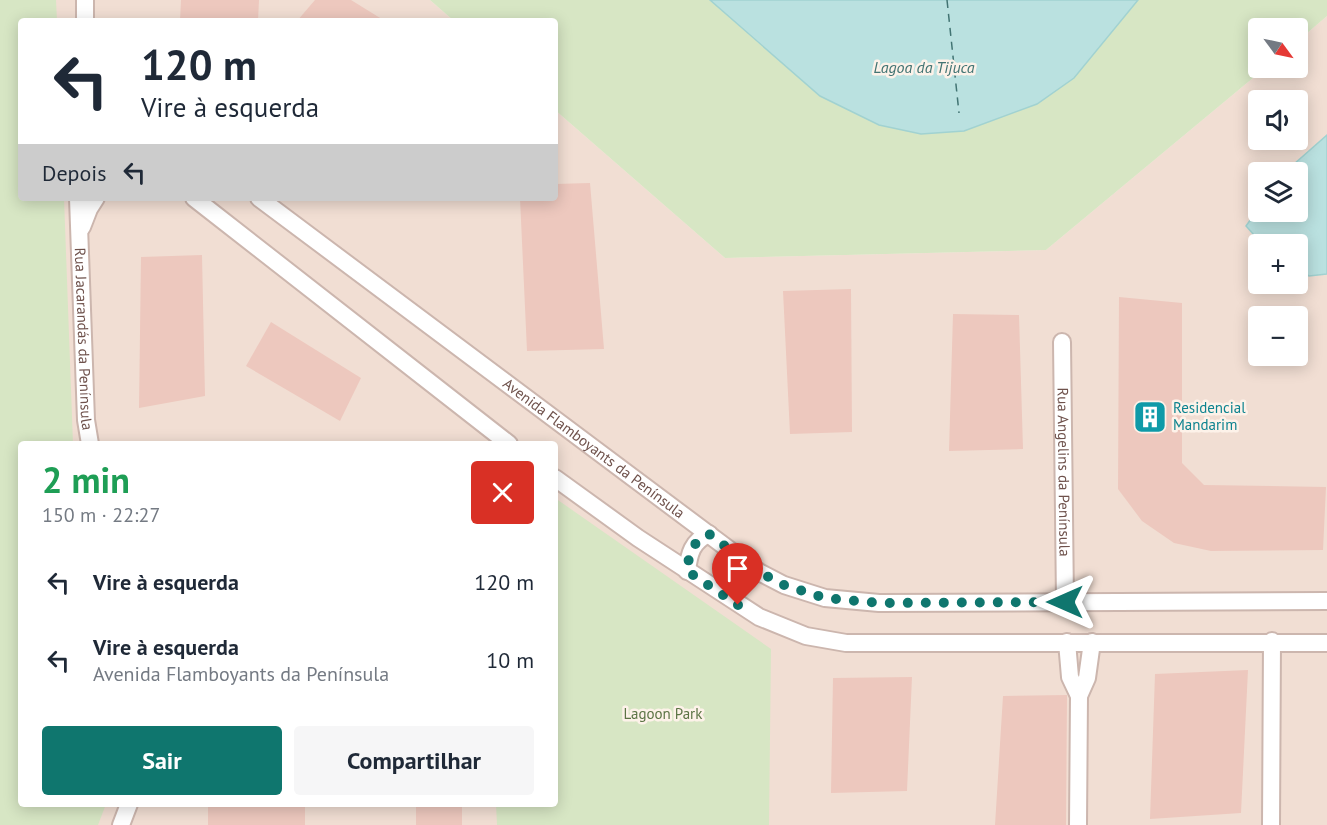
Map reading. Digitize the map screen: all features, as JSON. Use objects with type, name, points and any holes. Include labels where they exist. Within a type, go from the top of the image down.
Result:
[{"type":"street","points":[[85,0],[85,18]]},
{"type":"street","name":"Rua Jacarandás da Península","points":[[78,201],[86,420],[90,441]]},
{"type":"street","name":"Rua Jacarandás da Península","points":[[80,234],[94,201]]},
{"type":"street","points":[[198,201],[505,441]]},
{"type":"street","name":"Avenida Flamboyants da Península","points":[[263,201],[759,572],[784,585],[825,598],[879,603],[1327,601]]},
{"type":"street","name":"Rua Angelins da Península","points":[[1062,342],[1065,602]]},
{"type":"street","points":[[558,480],[638,538],[759,617],[806,636],[846,643],[1272,641],[1327,643]]},
{"type":"street","points":[[687,571],[689,554],[694,545],[709,534]]},
{"type":"street","points":[[1271,825],[1272,641]]},
{"type":"street","points":[[1066,642],[1070,677],[1079,696]]},
{"type":"street","points":[[1078,825],[1079,696],[1087,678],[1092,642]]},
{"type":"street","points":[[121,825],[128,807]]},
{"type":"shaded area","points":[[0,0],[430,0],[451,18],[18,18],[18,201],[558,201],[558,113],[725,258],[1046,250],[1253,78],[1308,78],[1308,32],[1327,16],[1327,825],[0,825]]},
{"type":"green space","points":[[0,0],[56,0],[57,18],[18,18],[18,201],[64,201],[73,441],[18,441],[18,807],[105,807],[98,825],[0,825]]},
{"type":"green space","points":[[430,0],[710,0],[820,96],[1074,78],[1138,0],[1327,0],[1327,16],[1308,32],[1308,18],[1248,18],[1248,78],[1253,78],[1046,250],[725,258],[558,113],[558,18],[451,18]]},
{"type":"green space","name":"Lagoon Park","points":[[558,500],[771,649],[769,825],[497,825],[496,807],[558,807]]},
{"type":"water","name":"Lagoa da Tijuca","points":[[710,0],[1138,0],[1074,78],[1037,104],[964,131],[921,134],[879,125],[820,96]]},
{"type":"water","points":[[1327,135],[1327,274],[1308,275],[1308,234],[1253,234],[1246,226],[1249,222],[1308,222],[1308,162],[1296,162]]},
{"type":"building","points":[[181,0],[259,0],[258,18],[180,18]]},
{"type":"building","points":[[315,0],[351,0],[380,18],[300,18]]},
{"type":"building","points":[[590,183],[604,349],[527,351],[520,201],[558,201],[558,184]]},
{"type":"building","points":[[202,255],[205,396],[139,408],[141,257]]},
{"type":"building","points":[[851,289],[852,432],[790,434],[783,291]]},
{"type":"building","name":"Residencial Mandarim","points":[[1119,297],[1182,303],[1182,463],[1204,485],[1326,487],[1323,550],[1211,551],[1174,543],[1142,521],[1118,489]]},
{"type":"building","points":[[953,314],[1019,315],[1023,449],[949,451]]},
{"type":"building","points":[[271,322],[361,378],[340,421],[246,366]]},
{"type":"building","points":[[1248,670],[1241,813],[1150,819],[1155,674]]},
{"type":"building","points":[[912,677],[907,791],[831,793],[833,678]]},
{"type":"building","points":[[1067,695],[1066,825],[995,825],[1003,696]]},
{"type":"building","points":[[208,807],[305,807],[305,825],[208,825]]},
{"type":"building","points":[[416,807],[462,807],[462,825],[416,825]]},
{"type":"ferry route","points":[[947,0],[959,113]]},
{"type":"place","name":"Residencial Mandarim","points":[[1150,417]]},
{"type":"route","points":[[738,605],[687,571],[689,554],[702,537],[709,534],[759,572],[784,585],[825,598],[879,603],[1065,602]]}]
